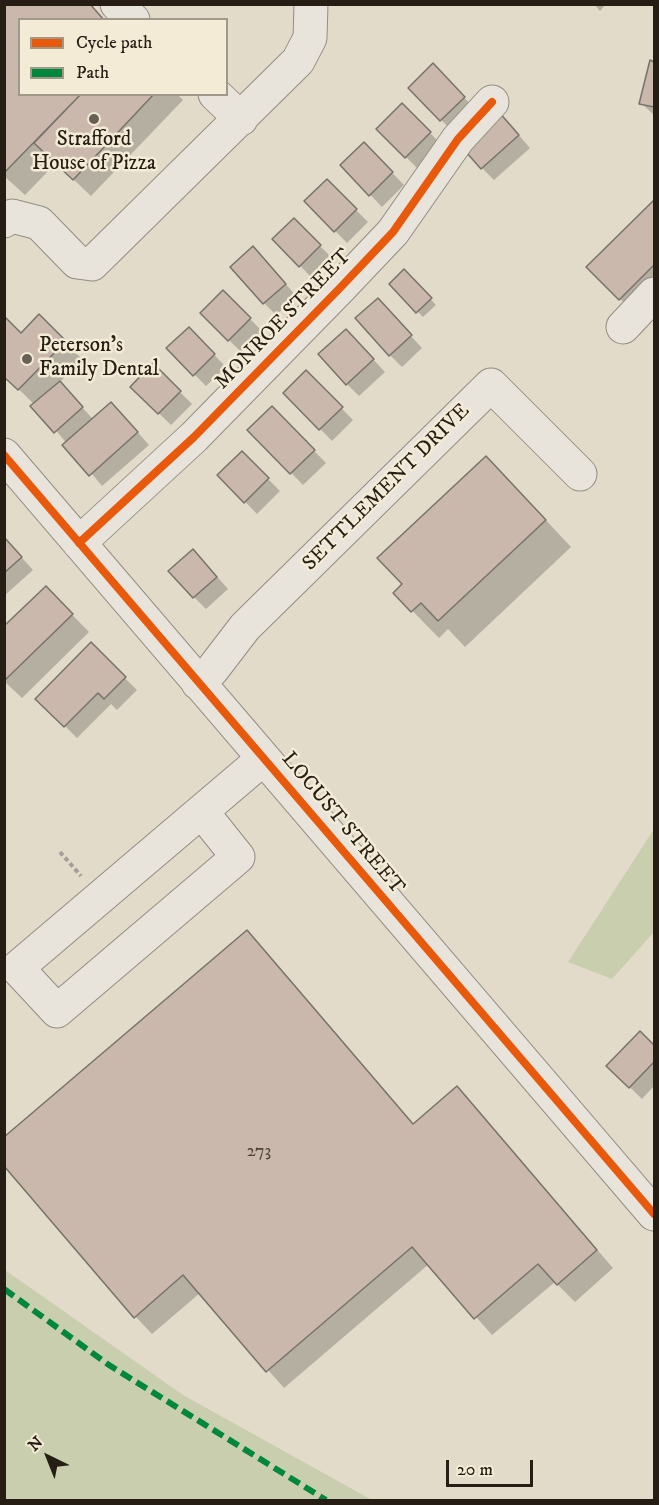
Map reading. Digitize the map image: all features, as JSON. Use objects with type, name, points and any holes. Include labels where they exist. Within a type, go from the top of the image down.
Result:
[{"type":"street","points":[[117,4],[131,18]]},
{"type":"street","points":[[4,221],[12,216],[39,222],[77,262],[92,264],[298,61],[310,38],[311,4]]},
{"type":"street","points":[[217,96],[241,119]]},
{"type":"street","name":"MONROE STREET","points":[[79,543],[194,437],[393,232],[458,139],[492,102]]},
{"type":"street","points":[[623,327],[654,294]]},
{"type":"street","name":"SETTLEMENT DRIVE","points":[[198,683],[212,670],[245,627],[490,385],[580,474]]},
{"type":"street","name":"LOCUST STREET","points":[[4,455],[654,1214]]},
{"type":"street","points":[[202,812],[238,856],[57,1011],[18,968],[263,759]]},
{"type":"green space","points":[[654,829],[654,932],[612,979],[568,962]]},
{"type":"green space","points":[[5,1270],[183,1395],[372,1500],[5,1500]]},
{"type":"building","points":[[4,4],[90,4],[102,18],[18,18],[18,96],[79,96],[4,173]]},
{"type":"building","points":[[650,60],[654,62],[654,107],[639,104]]},
{"type":"building","points":[[433,63],[465,97],[440,121],[408,88]]},
{"type":"building","name":"Strafford House of Pizza","points":[[79,96],[152,96],[73,180],[34,143]]},
{"type":"building","points":[[402,103],[431,132],[405,158],[376,129]]},
{"type":"building","points":[[498,111],[519,135],[481,169],[459,144]]},
{"type":"building","points":[[364,142],[393,172],[369,196],[340,165]]},
{"type":"building","points":[[327,179],[357,209],[334,232],[304,201]]},
{"type":"building","points":[[654,200],[654,265],[619,300],[586,267]]},
{"type":"building","points":[[294,218],[321,245],[299,267],[272,239]]},
{"type":"building","points":[[253,246],[286,284],[263,304],[230,267]]},
{"type":"building","points":[[404,269],[432,298],[416,313],[389,284]]},
{"type":"building","points":[[223,290],[251,318],[228,341],[200,313]]},
{"type":"building","points":[[378,298],[412,335],[389,356],[355,318]]},
{"type":"building","name":"Peterson's Family Dental","points":[[39,314],[66,341],[18,390],[4,377],[4,316],[21,333]]},
{"type":"building","points":[[189,327],[215,354],[193,376],[166,348]]},
{"type":"building","points":[[346,329],[374,359],[346,385],[318,354]]},
{"type":"building","points":[[153,363],[181,391],[158,414],[130,387]]},
{"type":"building","points":[[306,370],[343,407],[319,430],[283,393]]},
{"type":"building","points":[[60,381],[83,407],[54,433],[30,406]]},
{"type":"building","points":[[111,402],[138,432],[89,476],[62,445]]},
{"type":"building","points":[[272,406],[315,450],[290,474],[247,430]]},
{"type":"building","points":[[242,451],[269,478],[244,503],[217,475]]},
{"type":"building","points":[[486,456],[546,520],[438,621],[421,603],[411,612],[393,593],[402,584],[377,558]]},
{"type":"building","points":[[4,537],[22,557],[4,573]]},
{"type":"building","points":[[193,549],[217,577],[193,598],[168,571]]},
{"type":"building","points":[[46,586],[73,614],[4,681],[4,626]]},
{"type":"building","points":[[91,642],[126,677],[104,699],[98,693],[64,727],[35,699]]},
{"type":"building","points":[[247,930],[413,1124],[457,1086],[597,1250],[557,1285],[538,1264],[474,1319],[412,1247],[266,1372],[183,1275],[134,1318],[4,1166],[4,1137]]},
{"type":"building","points":[[640,1031],[654,1045],[654,1062],[629,1088],[606,1066]]},
{"type":"marked path","points":[[4,1289],[109,1365],[326,1500]]},
{"type":"cycle path","points":[[79,543],[194,437],[393,232],[458,139],[492,102]]},
{"type":"cycle path","points":[[4,455],[654,1214]]},
{"type":"place","name":"Strafford House of Pizza","points":[[94,119]]},
{"type":"place","name":"Peterson's Family Dental","points":[[27,359]]}]
